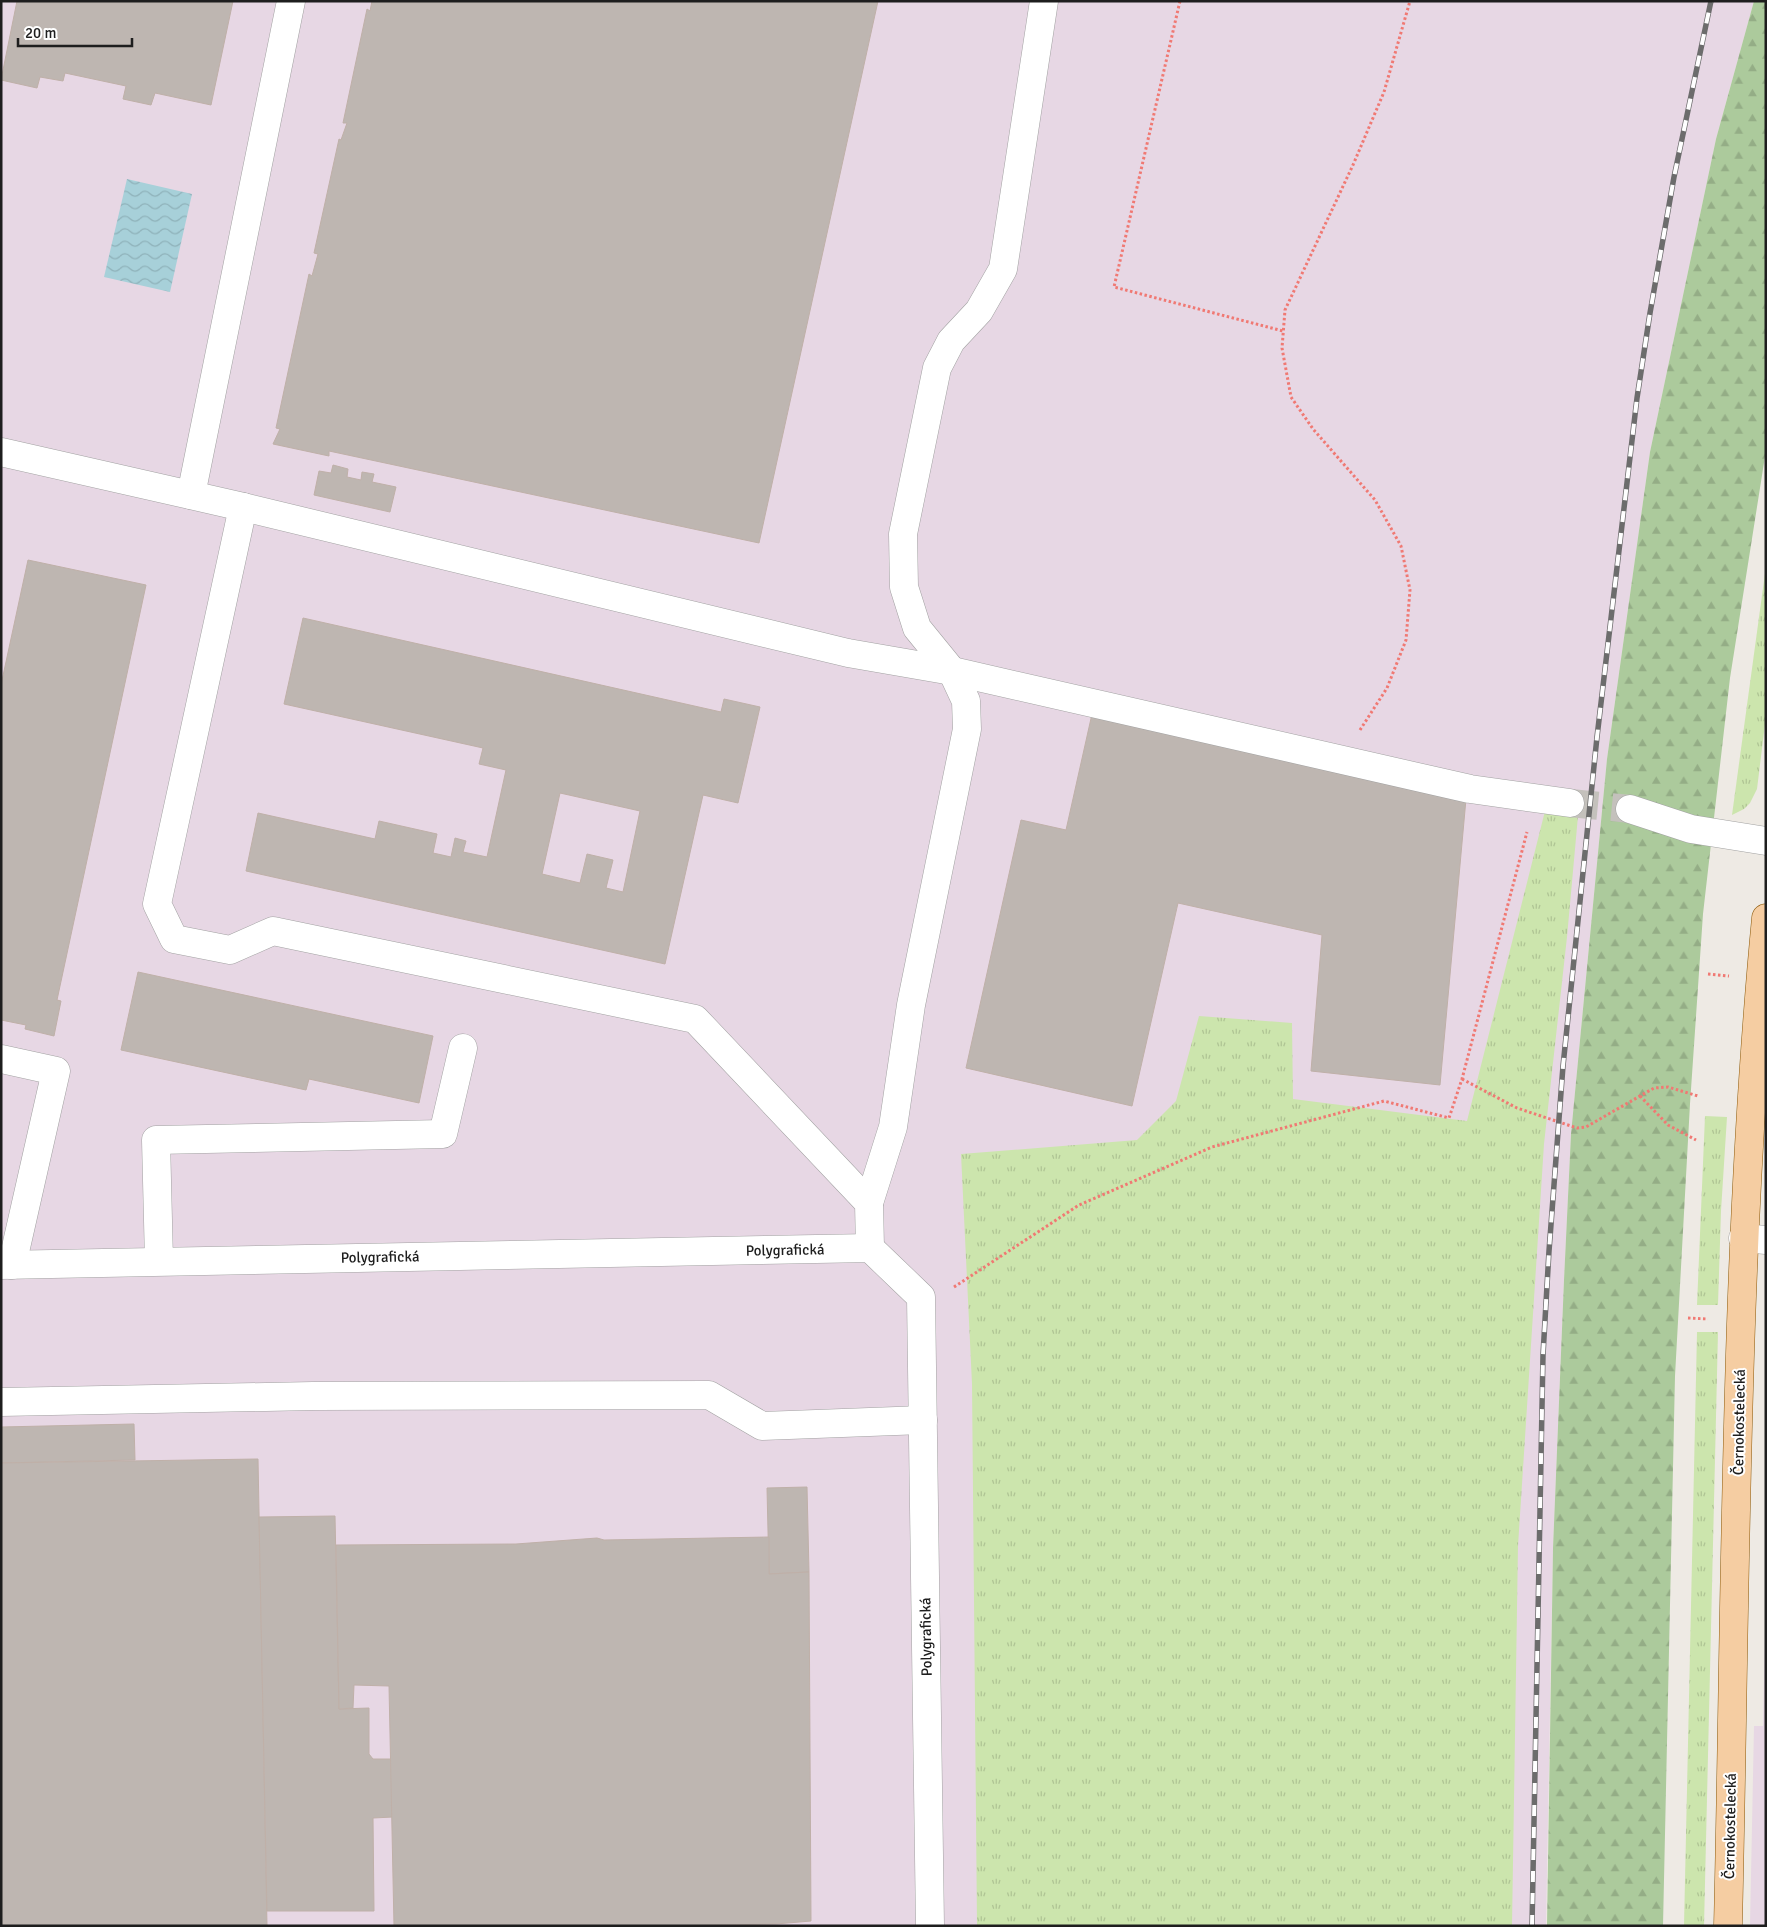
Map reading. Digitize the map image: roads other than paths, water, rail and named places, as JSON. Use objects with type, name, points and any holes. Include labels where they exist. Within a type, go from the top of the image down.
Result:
[{"type":"main road","name":"Černokostelecká","points":[[1728,1926],[1754,1239],[1754,1063],[1766,918]]},
{"type":"street","points":[[191,495],[291,1]]},
{"type":"street","points":[[870,1248],[869,1203],[893,1127],[911,1005],[967,729],[966,701],[952,671],[917,628],[904,587],[904,534],[937,368],[950,341],[980,311],[1003,269],[1044,1]]},
{"type":"street","points":[[1,452],[243,507],[848,653],[952,671],[1349,763],[1470,789],[1570,802]]},
{"type":"street","points":[[243,507],[157,904],[174,939],[230,950],[274,930],[695,1019],[869,1203]]},
{"type":"street","points":[[1630,809],[1691,829],[1766,841]]},
{"type":"street","points":[[159,1261],[156,1140],[443,1134],[462,1048]]},
{"type":"street","points":[[1,1059],[56,1071],[6,1265]]},
{"type":"street","name":"Polygrafická","points":[[6,1265],[870,1248],[921,1297],[930,1926]]},
{"type":"street","points":[[1,1402],[313,1396],[709,1395],[762,1426],[923,1420]]},
{"type":"water","points":[[127,179],[192,194],[170,292],[104,277]]},
{"type":"tunnel","points":[[1570,803],[1630,809]]},
{"type":"railway","points":[[1532,1926],[1543,1355],[1563,1066],[1597,737],[1637,398],[1674,177],[1711,1]]}]
